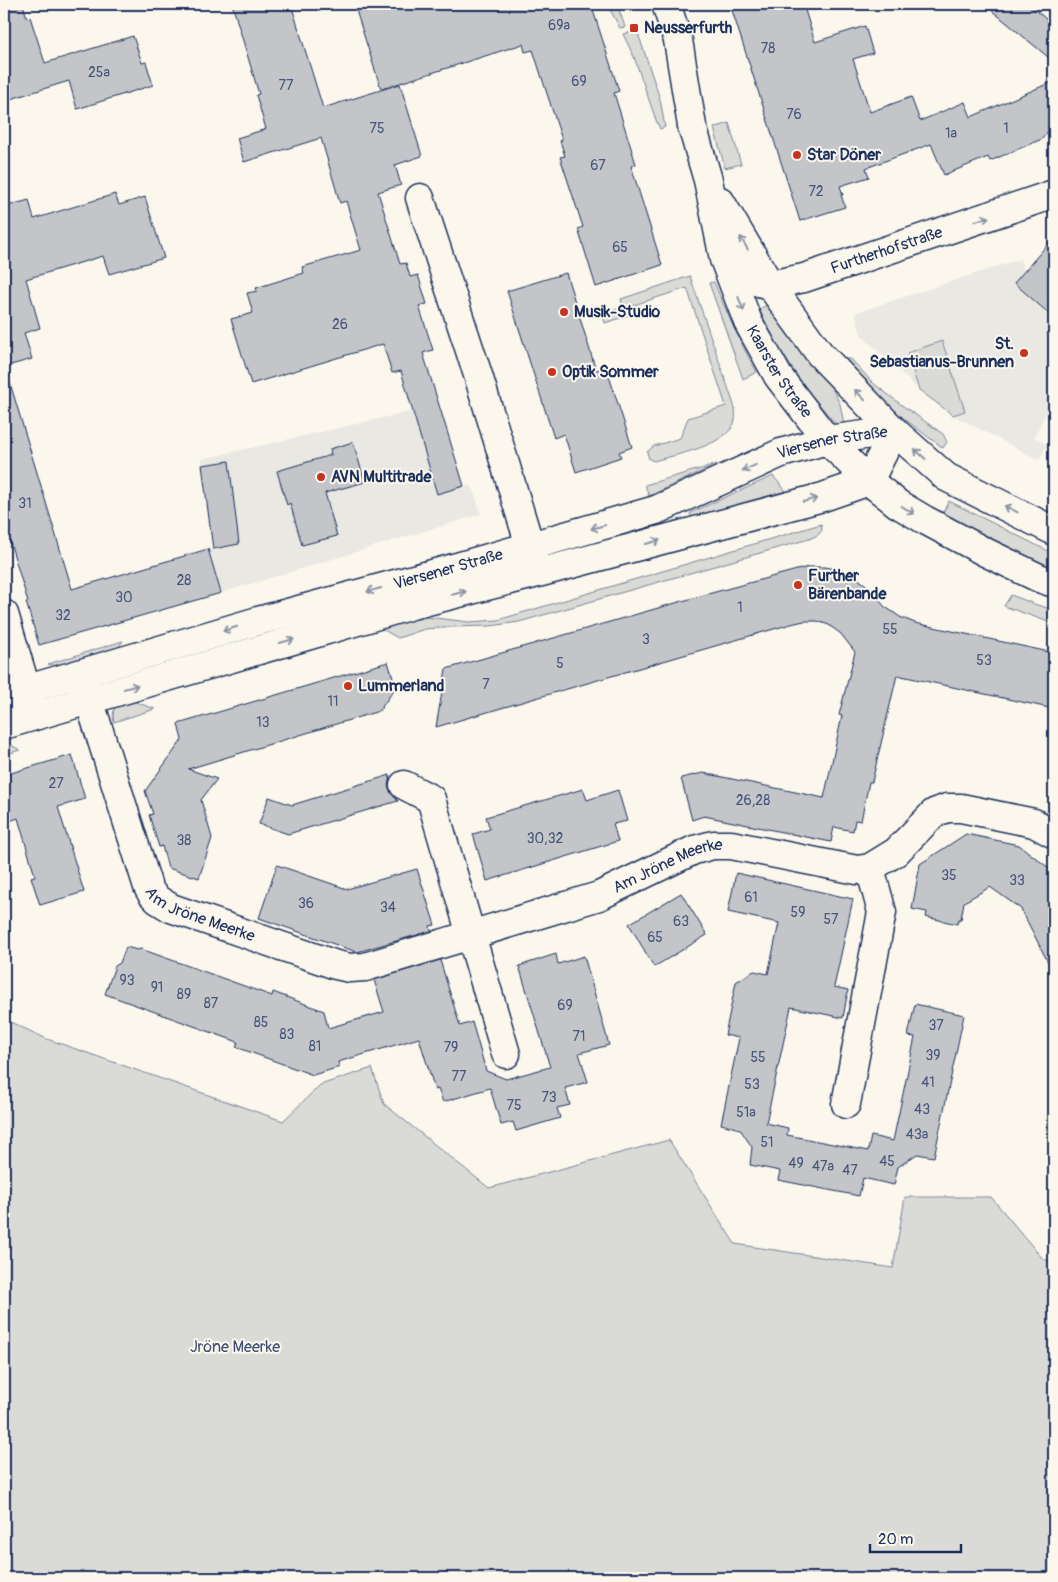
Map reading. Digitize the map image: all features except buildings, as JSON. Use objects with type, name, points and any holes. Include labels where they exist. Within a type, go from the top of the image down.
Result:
[{"type":"main road","name":"Kaarster Straße","points":[[666,4],[678,40],[692,126],[708,180],[724,258],[748,322],[778,376],[827,440],[869,481],[898,504],[985,552],[1039,578],[1054,583]]},
{"type":"main road","name":"Kaarster Straße","points":[[708,180],[770,285],[820,354],[894,431],[946,477],[1054,531]]},
{"type":"main road","name":"Furtherhofstraße","points":[[724,258],[747,279],[770,285],[804,278],[1054,194]]},
{"type":"main road","points":[[420,198],[478,375],[538,573]]},
{"type":"main road","name":"Viersener Straße","points":[[15,693],[258,621],[656,510],[782,453],[827,440],[894,431]]},
{"type":"main road","name":"Viersener Straße","points":[[4,725],[412,605],[822,497],[869,481],[894,431]]},
{"type":"main road","points":[[4,614],[15,693],[34,716]]},
{"type":"main road","name":"Am Jröne Meerke","points":[[81,673],[148,887],[152,894],[171,908],[336,965],[350,968],[365,967],[599,896],[694,850],[713,845],[731,845],[856,870],[870,868]]},
{"type":"main road","points":[[404,785],[431,799],[506,1054]]},
{"type":"main road","points":[[846,1104],[882,912],[870,868],[896,852],[934,813],[947,808],[961,808],[1034,823],[1054,834]]},
{"type":"shaded area","points":[[1020,259],[1024,271],[1014,284],[1054,318],[1054,398],[1034,437],[1047,445],[1039,460],[953,415],[965,411],[907,353],[919,390],[861,335],[855,313]]},
{"type":"shaded area","points":[[439,404],[464,486],[472,486],[481,514],[221,593],[208,549],[212,548],[202,459]]},
{"type":"green space","points":[[607,4],[617,4],[625,27],[620,28]]},
{"type":"green space","points":[[637,30],[660,99],[665,127],[660,129],[634,57],[623,34]]},
{"type":"green space","points":[[729,123],[741,164],[725,168],[714,128]]},
{"type":"green space","points":[[690,276],[735,408],[735,420],[731,429],[713,442],[700,448],[654,461],[649,459],[647,452],[654,446],[680,438],[688,418],[726,406],[687,288],[634,305],[636,313],[605,323],[602,314],[623,307],[621,299]]},
{"type":"green space","points":[[714,282],[739,339],[757,372],[743,379],[709,283]]},
{"type":"green space","points":[[767,305],[800,350],[830,384],[840,404],[844,424],[836,424],[805,388],[779,348],[759,309]]},
{"type":"green space","points":[[942,341],[965,411],[953,415],[919,390],[907,353]]},
{"type":"green space","points":[[851,359],[873,383],[943,434],[947,442],[943,448],[889,406],[839,360]]},
{"type":"green space","points":[[717,464],[649,496],[645,485]]},
{"type":"green space","points":[[773,476],[786,491],[692,518],[690,513]]},
{"type":"green space","points":[[949,501],[1054,554],[1054,569],[942,514]]},
{"type":"green space","points":[[821,524],[822,530],[818,535],[809,539],[519,622],[490,626],[425,629],[398,638],[373,624],[397,617],[427,617],[469,622],[498,620]]},
{"type":"green space","points":[[1011,595],[1054,610],[1054,624],[1004,606]]},
{"type":"green space","points":[[123,641],[114,653],[65,668],[48,664]]},
{"type":"green space","points":[[122,697],[155,709],[114,722],[114,711]]},
{"type":"green space","points":[[4,741],[20,750],[4,755]]},
{"type":"green space","name":"Jröne Meerke","points":[[4,1019],[47,1039],[283,1121],[320,1085],[372,1068],[384,1104],[489,1188],[669,1140],[735,1244],[893,1268],[905,1197],[991,1197],[1043,1259],[1054,1262],[1054,1578],[4,1578]]},
{"type":"place","name":"Neusserfurth","points":[[634,28]]},
{"type":"place","name":"Star Döner","points":[[797,155]]},
{"type":"place","name":"Musik-Studio","points":[[564,312]]},
{"type":"place","name":"St. Sebastianus-Brunnen","points":[[1024,353]]},
{"type":"place","name":"Optik Sommer","points":[[552,372]]},
{"type":"place","name":"AVN Multitrade","points":[[321,477]]},
{"type":"place","name":"Further Bärenbande","points":[[798,585]]},
{"type":"place","name":"Lummerland","points":[[348,686]]}]
